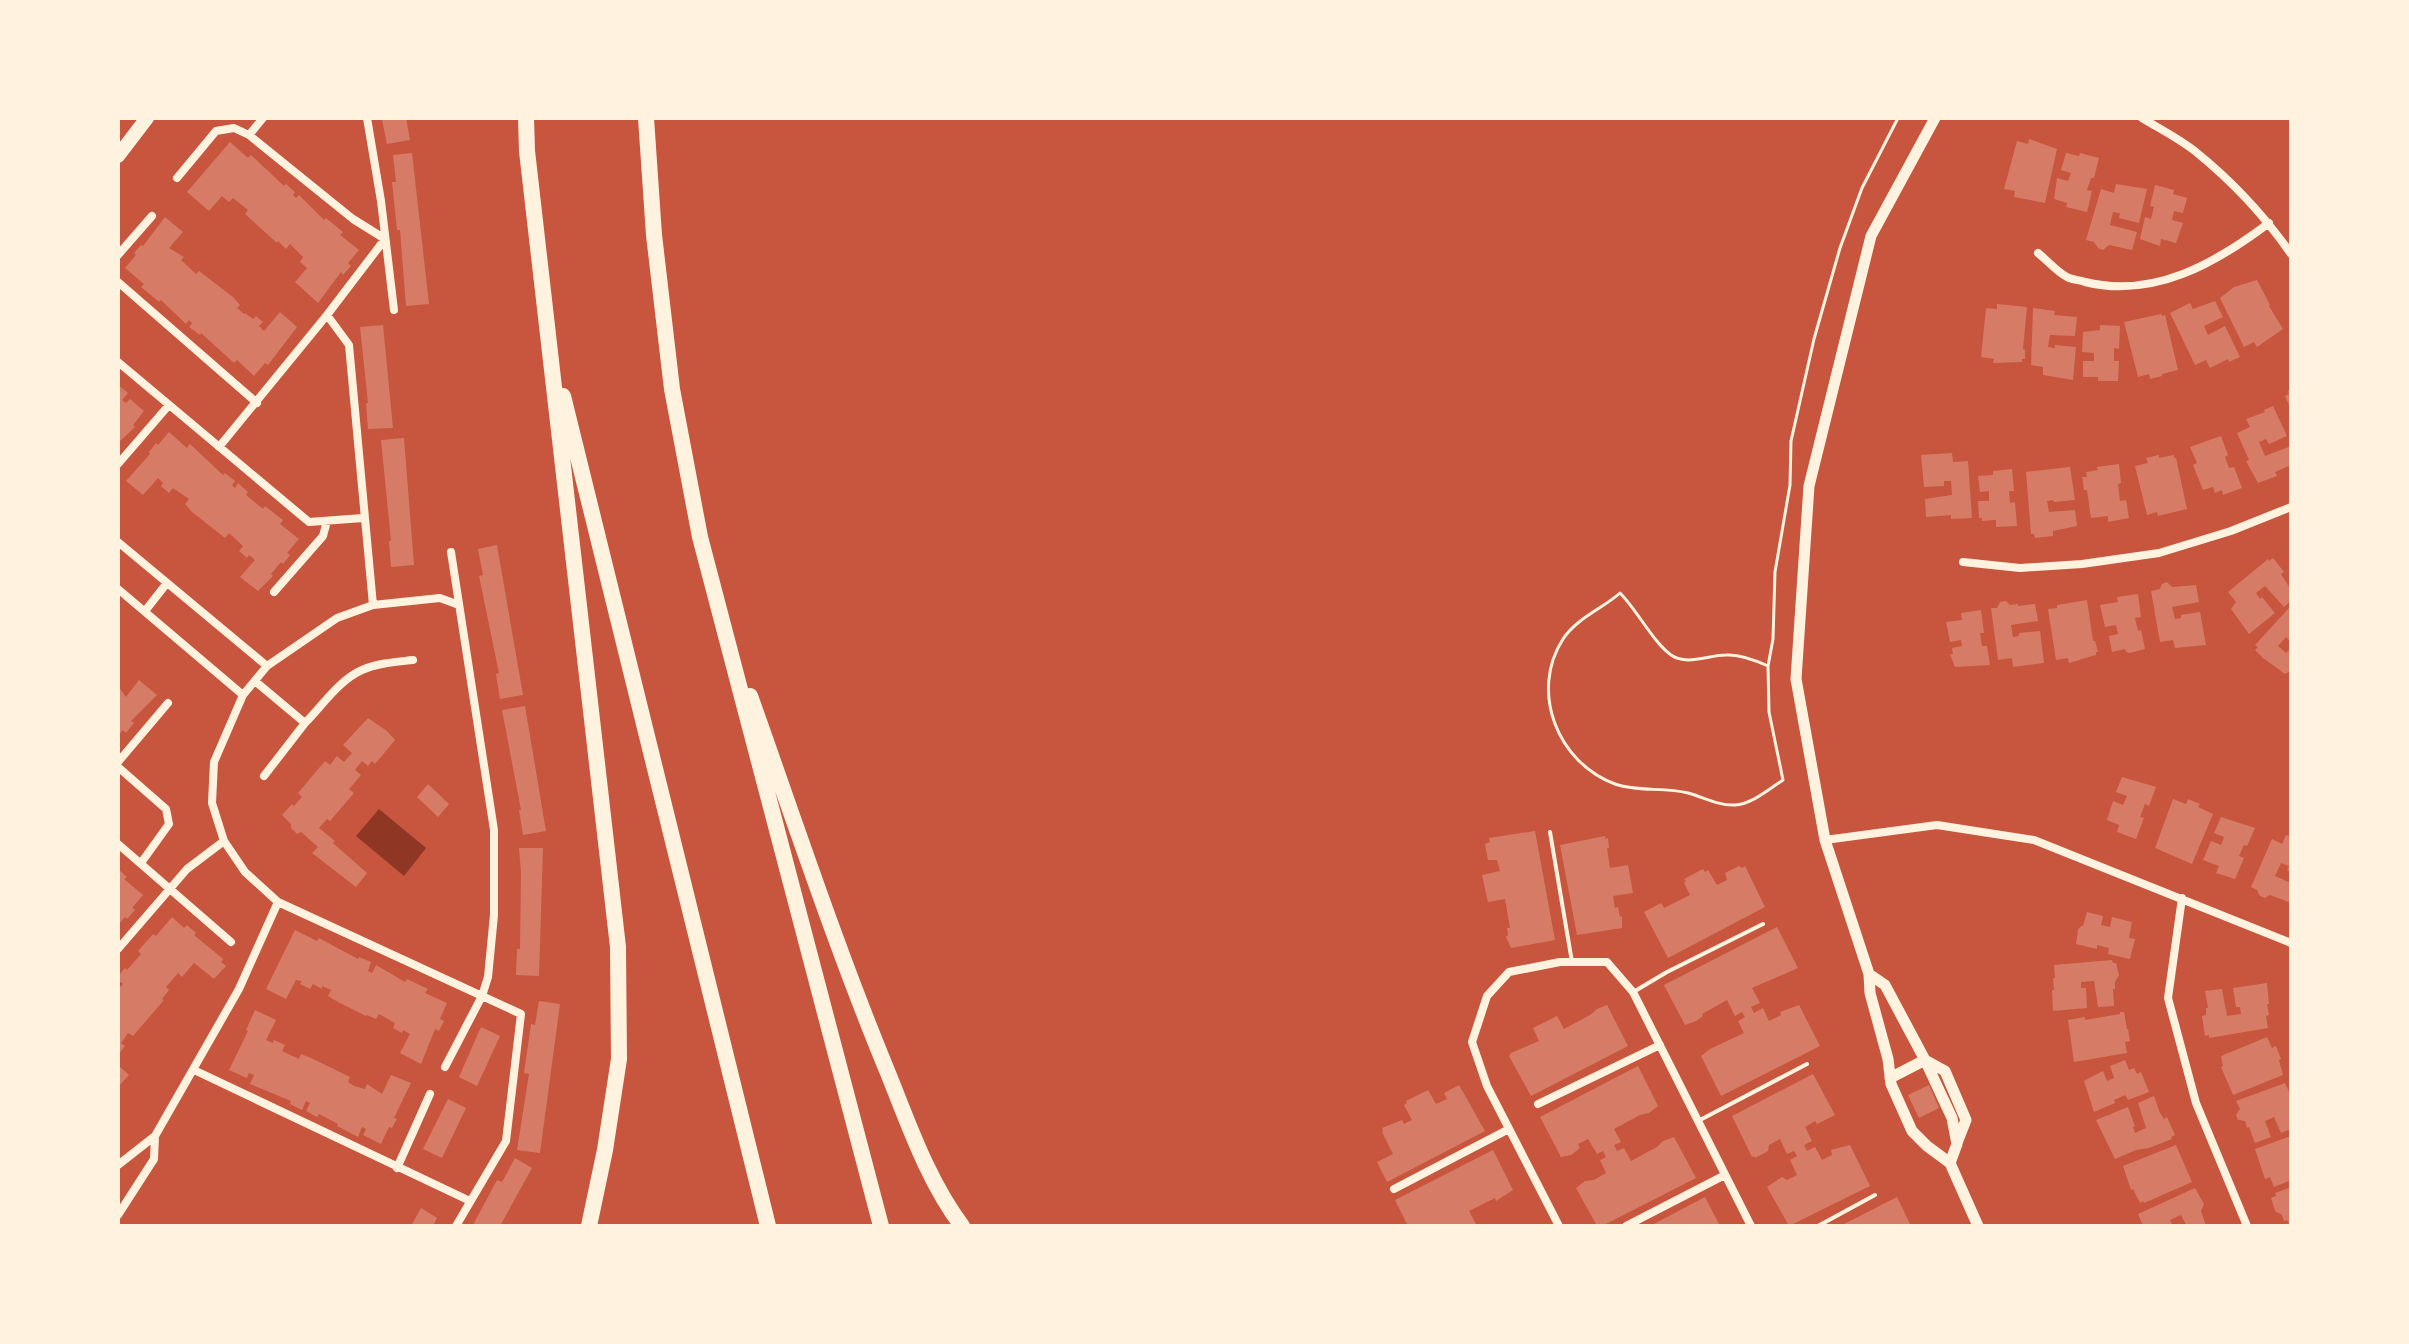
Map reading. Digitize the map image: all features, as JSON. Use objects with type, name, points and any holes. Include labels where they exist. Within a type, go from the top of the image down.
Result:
[{"type":"highway","points":[[526,118],[547,332],[618,947],[619,1059],[589,1226]]},
{"type":"highway","points":[[646,118],[654,235],[672,389],[700,537],[881,1226]]},
{"type":"highway","points":[[547,332],[768,1226]]},
{"type":"highway","points":[[713,593],[871,1032],[923,1158],[962,1226]]},
{"type":"main road","points":[[118,156],[147,118]]},
{"type":"street","points":[[249,135],[263,118]]},
{"type":"street","points":[[367,118],[394,310]]},
{"type":"street","points":[[1935,118],[1871,236],[1809,486],[1796,679],[1825,840],[1869,974],[1870,993],[1888,1059],[1890,1078],[1912,1131],[1950,1163],[1978,1226]]},
{"type":"street","points":[[2142,118],[2195,151],[2241,192],[2291,254]]},
{"type":"street","points":[[177,178],[216,131],[234,128],[249,135],[353,219],[385,239]]},
{"type":"street","points":[[118,255],[152,216]]},
{"type":"street","points":[[2038,253],[2067,277],[2103,286],[2148,285],[2193,271],[2236,248],[2269,223]]},
{"type":"street","points":[[219,447],[385,239]]},
{"type":"street","points":[[118,282],[257,403]]},
{"type":"street","points":[[327,315],[349,345],[373,605]]},
{"type":"street","points":[[118,362],[309,522],[363,518]]},
{"type":"street","points":[[118,464],[169,405]]},
{"type":"street","points":[[1963,562],[2020,568],[2082,564],[2159,553],[2290,511]]},
{"type":"street","points":[[274,592],[323,536],[327,521]]},
{"type":"street","points":[[118,542],[267,666]]},
{"type":"street","points":[[445,1067],[482,996],[488,977],[494,915],[494,830],[451,552]]},
{"type":"street","points":[[145,611],[167,583]]},
{"type":"street","points":[[118,589],[243,695]]},
{"type":"street","points":[[456,1226],[506,1141],[521,1014],[278,902],[245,872],[224,841],[212,803],[214,762],[243,695],[267,666],[337,618],[373,605],[440,598],[459,605]]},
{"type":"street","points":[[264,776],[305,723],[346,680],[361,670],[383,663],[413,660]]},
{"type":"street","points":[[255,681],[305,723]]},
{"type":"street","points":[[141,863],[169,824],[166,809],[118,764],[168,703]]},
{"type":"street","points":[[1825,840],[1937,825],[2034,840],[2291,943]]},
{"type":"street","points":[[118,949],[187,869],[224,841]]},
{"type":"street","points":[[118,844],[231,942]]},
{"type":"street","points":[[2182,898],[2168,998],[2196,1103],[2247,1226]]},
{"type":"street","points":[[118,1165],[155,1136],[239,989],[278,902]]},
{"type":"street","points":[[1559,1226],[1487,1086],[1472,1042],[1487,996],[1509,972],[1560,962],[1607,962],[1633,992],[1751,1226]]},
{"type":"street","points":[[1869,974],[1885,985],[1952,1118],[1957,1144],[1950,1163]]},
{"type":"street","points":[[1538,1104],[1660,1045]]},
{"type":"street","points":[[1890,1078],[1925,1060]]},
{"type":"street","points":[[194,1070],[470,1201]]},
{"type":"street","points":[[397,1168],[430,1094]]},
{"type":"street","points":[[1394,1189],[1509,1129]]},
{"type":"street","points":[[118,1215],[154,1159],[155,1136]]},
{"type":"street","points":[[1626,1226],[1725,1175]]},
{"type":"lane","points":[[1550,832],[1572,962]]},
{"type":"lane","points":[[1633,992],[1763,924]]},
{"type":"lane","points":[[1698,1121],[1807,1064]]},
{"type":"lane","points":[[1818,1226],[1875,1195]]},
{"type":"path","points":[[1768,666],[1728,655],[1680,659],[1661,645],[1620,593],[1584,618],[1564,638],[1549,679],[1551,712],[1556,728],[1584,767],[1618,785],[1688,793],[1733,805],[1746,802],[1783,780],[1769,712],[1768,666],[1773,639],[1775,572],[1790,485],[1791,441],[1814,339],[1840,248],[1862,188],[1898,118]]},
{"type":"shaded area","points":[[379,809],[426,848],[404,876],[356,836]]},
{"type":"building","points":[[384,118],[406,118],[410,140],[387,144]]},
{"type":"building","points":[[2029,139],[2057,149],[2045,203],[2014,197],[2015,191],[2004,189],[2017,141],[2028,144]]},
{"type":"building","points":[[230,142],[248,158],[251,155],[284,186],[286,184],[295,192],[293,195],[296,198],[299,195],[324,220],[326,218],[343,232],[340,235],[359,250],[348,263],[351,266],[343,275],[341,272],[318,303],[295,282],[307,268],[300,262],[303,257],[290,244],[286,249],[277,243],[245,214],[248,210],[233,198],[229,202],[222,196],[209,211],[187,192]]},
{"type":"building","points":[[412,153],[429,304],[406,306],[400,230],[397,230],[392,182],[396,182],[393,155]]},
{"type":"building","points":[[2066,153],[2099,158],[2087,190],[2092,191],[2087,212],[2066,207],[2067,203],[2054,199],[2057,178],[2068,181],[2071,173],[2061,170]]},
{"type":"building","points":[[2116,184],[2147,189],[2139,223],[2119,218],[2120,213],[2113,212],[2110,225],[2137,232],[2132,250],[2109,245],[2103,250],[2086,240],[2101,189],[2114,193]]},
{"type":"building","points":[[2155,185],[2174,190],[2173,194],[2187,198],[2183,213],[2174,211],[2172,220],[2183,223],[2176,243],[2161,239],[2160,246],[2140,239],[2145,217],[2151,219],[2154,207],[2150,206]]},
{"type":"building","points":[[165,217],[183,232],[169,248],[184,257],[181,260],[196,274],[199,271],[233,297],[240,305],[237,308],[244,314],[253,319],[256,316],[263,322],[259,326],[264,331],[280,312],[297,327],[268,365],[265,363],[254,376],[237,360],[234,363],[201,333],[189,327],[192,323],[189,320],[186,324],[161,300],[159,302],[141,287],[144,284],[125,268]]},
{"type":"building","points":[[2257,280],[2283,329],[2257,347],[2254,342],[2244,347],[2220,298],[2234,287]]},
{"type":"building","points":[[2215,301],[2223,317],[2204,326],[2208,335],[2225,326],[2240,357],[2210,368],[2206,360],[2195,365],[2170,313],[2190,303],[2193,309]]},
{"type":"building","points":[[1997,304],[2027,307],[2025,359],[2022,362],[1993,363],[1994,359],[1981,357],[1986,308],[1997,309]]},
{"type":"building","points":[[2033,308],[2055,311],[2054,315],[2077,317],[2075,336],[2050,335],[2048,347],[2076,347],[2073,380],[2043,375],[2043,367],[2031,365]]},
{"type":"building","points":[[2165,315],[2178,370],[2150,379],[2149,374],[2138,377],[2124,322]]},
{"type":"building","points":[[383,325],[393,428],[368,429],[360,327]]},
{"type":"building","points":[[2100,325],[2120,326],[2119,349],[2114,348],[2114,361],[2119,361],[2118,381],[2083,377],[2083,361],[2094,361],[2094,353],[2082,352],[2083,332],[2100,330]]},
{"type":"building","points":[[118,385],[128,393],[122,400],[126,403],[130,399],[144,411],[133,425],[135,427],[118,443]]},
{"type":"building","points":[[2291,389],[2291,410],[2285,396]]},
{"type":"building","points":[[2273,406],[2287,436],[2269,444],[2266,439],[2259,442],[2265,456],[2291,446],[2291,465],[2275,472],[2277,476],[2258,483],[2246,461],[2249,460],[2237,433],[2250,427],[2246,419]]},
{"type":"building","points":[[169,432],[187,448],[190,444],[223,475],[225,473],[235,481],[232,485],[235,488],[238,483],[248,492],[246,495],[263,509],[265,506],[283,520],[280,524],[299,539],[287,553],[290,555],[283,564],[281,562],[271,574],[273,576],[258,591],[240,577],[255,560],[239,551],[243,546],[229,533],[225,538],[192,512],[185,504],[189,499],[173,488],[169,493],[158,478],[143,495],[126,481],[156,443],[158,445]]},
{"type":"building","points":[[2221,436],[2229,468],[2234,467],[2242,488],[2223,495],[2222,490],[2215,493],[2213,487],[2203,490],[2190,447]]},
{"type":"building","points":[[404,438],[414,565],[391,567],[381,440]]},
{"type":"building","points":[[1952,453],[1953,462],[1968,461],[1972,518],[1951,519],[1951,515],[1926,517],[1925,499],[1952,495],[1951,481],[1944,481],[1944,486],[1924,487],[1921,455]]},
{"type":"building","points":[[2159,455],[2159,458],[2174,455],[2176,458],[2187,509],[2158,516],[2157,512],[2147,515],[2135,466],[2148,463],[2146,458]]},
{"type":"building","points":[[2119,464],[2120,501],[2126,500],[2129,518],[2108,522],[2108,516],[2091,518],[2082,477],[2087,477],[2086,472],[2098,470],[2097,467]]},
{"type":"building","points":[[2070,467],[2075,500],[2047,501],[2049,512],[2075,510],[2077,526],[2053,531],[2053,536],[2035,538],[2031,534],[2026,472]]},
{"type":"building","points":[[2012,469],[2014,491],[2009,491],[2010,503],[2015,502],[2017,526],[1996,527],[1996,520],[1982,521],[1979,518],[1978,501],[1989,501],[1989,491],[1980,492],[1978,476]]},
{"type":"building","points":[[497,545],[523,695],[500,699],[496,674],[499,673],[479,576],[483,575],[478,549]]},
{"type":"building","points":[[2273,558],[2284,572],[2281,574],[2291,590],[2291,601],[2284,607],[2265,586],[2256,593],[2275,613],[2249,634],[2231,609],[2236,602],[2228,592]]},
{"type":"building","points":[[2167,582],[2172,587],[2196,585],[2199,602],[2172,607],[2175,619],[2200,612],[2206,645],[2175,648],[2173,640],[2160,642],[2151,591],[2160,589]]},
{"type":"building","points":[[2138,594],[2141,617],[2135,618],[2145,649],[2130,653],[2125,649],[2112,652],[2109,636],[2118,634],[2116,625],[2105,627],[2100,605],[2118,602],[2117,597]]},
{"type":"building","points":[[2087,600],[2093,641],[2098,652],[2069,663],[2068,658],[2056,660],[2048,609]]},
{"type":"building","points":[[2000,602],[2018,606],[2035,604],[2038,621],[2011,625],[2013,637],[2019,636],[2019,633],[2040,631],[2044,663],[2013,667],[2012,658],[1998,660],[1991,608],[1997,608]]},
{"type":"building","points":[[2289,608],[2291,642],[2286,637],[2278,646],[2286,653],[2291,648],[2291,671],[2285,674],[2263,658],[2255,650],[2258,647],[2255,645]]},
{"type":"building","points":[[1981,610],[1982,646],[1987,646],[1990,665],[1955,667],[1950,654],[1953,654],[1952,648],[1962,646],[1961,640],[1950,642],[1946,622],[1962,620],[1961,613]]},
{"type":"building","points":[[139,680],[157,695],[131,721],[134,723],[126,733],[123,730],[118,736],[118,686],[126,697]]},
{"type":"building","points":[[525,706],[546,831],[523,835],[502,710]]},
{"type":"building","points":[[368,718],[395,740],[375,764],[372,761],[368,766],[362,761],[355,770],[361,775],[349,789],[354,793],[330,821],[327,819],[319,828],[367,873],[356,887],[312,853],[318,847],[301,832],[297,834],[282,815],[302,797],[298,793],[325,761],[330,765],[337,756],[344,762],[352,753],[343,745]]},
{"type":"building","points":[[2122,777],[2156,787],[2149,806],[2145,804],[2140,817],[2144,818],[2136,839],[2117,832],[2119,825],[2107,820],[2113,801],[2123,805],[2127,796],[2116,792]]},
{"type":"building","points":[[428,784],[449,804],[438,817],[417,797]]},
{"type":"building","points":[[2173,799],[2186,804],[2188,799],[2213,814],[2192,864],[2155,848]]},
{"type":"building","points":[[2221,817],[2255,828],[2239,856],[2244,858],[2235,879],[2216,873],[2219,866],[2203,860],[2211,841],[2221,845],[2224,837],[2214,833]]},
{"type":"building","points":[[1535,831],[1555,940],[1511,948],[1506,937],[1507,928],[1510,928],[1505,899],[1488,902],[1482,875],[1500,871],[1497,860],[1488,860],[1485,844],[1490,842],[1489,838]]},
{"type":"building","points":[[2286,835],[2291,837],[2291,872],[2287,870],[2289,866],[2281,863],[2275,876],[2291,883],[2291,903],[2270,895],[2265,898],[2260,896],[2251,887],[2272,839],[2282,844]]},
{"type":"building","points":[[1605,836],[1605,839],[1608,838],[1610,868],[1628,865],[1633,893],[1613,896],[1615,908],[1618,907],[1622,916],[1622,928],[1577,935],[1560,845]]},
{"type":"building","points":[[519,848],[543,848],[539,976],[516,975],[517,949],[520,949]]},
{"type":"building","points":[[1745,866],[1765,907],[1668,958],[1644,912],[1661,903],[1664,908],[1690,895],[1684,879],[1703,869],[1705,872],[1708,870],[1717,885],[1727,880],[1725,873]]},
{"type":"building","points":[[118,869],[127,877],[124,879],[143,895],[132,908],[135,910],[118,925]]},
{"type":"building","points":[[2087,912],[2103,916],[2101,925],[2110,927],[2112,917],[2132,922],[2129,938],[2135,939],[2130,959],[2108,954],[2109,948],[2097,945],[2097,949],[2076,944],[2078,930],[2083,926]]},
{"type":"building","points":[[172,917],[184,928],[187,925],[196,933],[194,935],[223,959],[221,962],[226,966],[214,979],[194,963],[182,977],[178,973],[166,987],[169,990],[164,1000],[133,1036],[128,1033],[121,1043],[125,1046],[118,1055],[118,986],[123,984],[118,976],[125,968],[127,970],[141,954],[138,951]]},
{"type":"building","points":[[1777,927],[1798,968],[1752,988],[1760,1003],[1751,1007],[1754,1013],[1763,1008],[1769,1021],[1781,1015],[1780,1012],[1799,1005],[1820,1046],[1721,1096],[1701,1056],[1744,1033],[1738,1021],[1745,1017],[1742,1012],[1735,1016],[1727,1000],[1685,1025],[1664,985]]},
{"type":"building","points":[[295,930],[371,962],[368,971],[372,973],[376,965],[405,982],[407,979],[428,989],[425,993],[447,1003],[440,1019],[444,1021],[439,1031],[435,1029],[421,1064],[400,1053],[410,1034],[393,1028],[395,1023],[379,1014],[376,1019],[338,1002],[328,996],[331,990],[313,984],[310,989],[300,984],[302,981],[296,980],[286,999],[266,989]]},
{"type":"building","points":[[2112,960],[2119,975],[2113,989],[2114,1006],[2098,1007],[2094,981],[2081,982],[2081,988],[2086,988],[2087,1008],[2053,1011],[2054,965]]},
{"type":"building","points":[[2267,983],[2268,1028],[2209,1038],[2209,1035],[2205,1036],[2202,1016],[2206,1015],[2208,1008],[2205,991],[2222,989],[2227,1016],[2241,1014],[2240,1007],[2236,1007],[2233,988]]},
{"type":"building","points":[[539,1001],[560,1004],[540,1153],[517,1150],[529,1074],[524,1073],[531,1024],[535,1025]]},
{"type":"building","points":[[1607,1005],[1628,1046],[1531,1096],[1509,1056],[1511,1053],[1539,1041],[1533,1028],[1557,1016],[1564,1029]]},
{"type":"building","points":[[255,1010],[276,1020],[266,1040],[285,1045],[282,1051],[299,1059],[301,1054],[350,1077],[348,1082],[354,1086],[365,1089],[367,1084],[382,1094],[391,1075],[411,1083],[394,1118],[397,1119],[392,1128],[389,1127],[381,1144],[363,1135],[366,1129],[362,1127],[358,1137],[319,1114],[317,1117],[306,1111],[310,1103],[306,1101],[302,1110],[290,1104],[291,1101],[250,1084],[254,1075],[249,1073],[247,1078],[229,1070]]},
{"type":"building","points":[[2124,1012],[2128,1029],[2130,1041],[2125,1042],[2127,1053],[2074,1062],[2068,1020],[2085,1017],[2085,1020]]},
{"type":"building","points":[[481,1027],[500,1036],[477,1086],[459,1077]]},
{"type":"building","points":[[2267,1037],[2272,1048],[2276,1046],[2283,1075],[2233,1095],[2221,1067],[2221,1056]]},
{"type":"building","points":[[2125,1060],[2129,1070],[2134,1068],[2137,1074],[2141,1072],[2149,1092],[2128,1100],[2125,1095],[2094,1112],[2084,1081],[2103,1071],[2107,1081],[2114,1078],[2110,1066]]},
{"type":"building","points":[[118,1065],[129,1075],[118,1087]]},
{"type":"building","points":[[1638,1066],[1658,1106],[1614,1129],[1621,1142],[1614,1145],[1617,1151],[1624,1148],[1631,1161],[1674,1137],[1696,1178],[1597,1226],[1576,1188],[1606,1173],[1600,1160],[1606,1157],[1603,1151],[1597,1154],[1588,1139],[1578,1144],[1580,1148],[1571,1155],[1561,1157],[1540,1117]]},
{"type":"building","points":[[1813,1074],[1835,1115],[1805,1127],[1812,1141],[1804,1145],[1807,1151],[1815,1147],[1822,1160],[1832,1155],[1831,1150],[1850,1145],[1870,1186],[1789,1226],[1767,1187],[1782,1177],[1787,1180],[1797,1175],[1790,1160],[1797,1156],[1794,1151],[1787,1154],[1780,1139],[1769,1145],[1768,1151],[1752,1157],[1732,1116]]},
{"type":"building","points":[[2285,1083],[2291,1096],[2291,1129],[2281,1133],[2274,1117],[2265,1121],[2271,1137],[2255,1143],[2245,1121],[2238,1120],[2236,1115],[2240,1109],[2236,1101]]},
{"type":"building","points":[[1459,1085],[1485,1131],[1387,1182],[1377,1162],[1393,1154],[1382,1128],[1402,1120],[1404,1124],[1412,1120],[1404,1105],[1406,1101],[1428,1090],[1436,1104],[1447,1099],[1444,1093]]},
{"type":"building","points":[[1929,1085],[1939,1108],[1919,1118],[1908,1095]]},
{"type":"building","points":[[2154,1096],[2160,1113],[2164,1119],[2167,1117],[2175,1135],[2172,1139],[2115,1159],[2096,1120],[2128,1107],[2135,1133],[2146,1128],[2138,1103]]},
{"type":"building","points":[[448,1099],[466,1108],[442,1158],[423,1149]]},
{"type":"building","points":[[2291,1136],[2291,1180],[2274,1187],[2270,1177],[2265,1179],[2255,1149]]},
{"type":"building","points":[[2176,1145],[2192,1182],[2140,1203],[2131,1190],[2123,1166]]},
{"type":"building","points":[[1493,1150],[1513,1190],[1496,1201],[1495,1198],[1469,1211],[1477,1226],[1408,1226],[1395,1200]]},
{"type":"building","points":[[515,1158],[532,1168],[500,1226],[476,1226],[474,1223],[497,1180],[502,1182]]},
{"type":"building","points":[[2291,1187],[2290,1226],[2275,1211],[2271,1198],[2276,1196],[2275,1193]]},
{"type":"building","points":[[2195,1188],[2204,1204],[2201,1211],[2206,1226],[2187,1226],[2181,1215],[2170,1220],[2173,1226],[2143,1226],[2138,1214]]},
{"type":"building","points":[[1705,1197],[1720,1226],[1650,1226]]},
{"type":"building","points":[[1897,1197],[1911,1226],[1840,1226]]},
{"type":"building","points":[[421,1208],[437,1218],[433,1226],[411,1226]]}]
